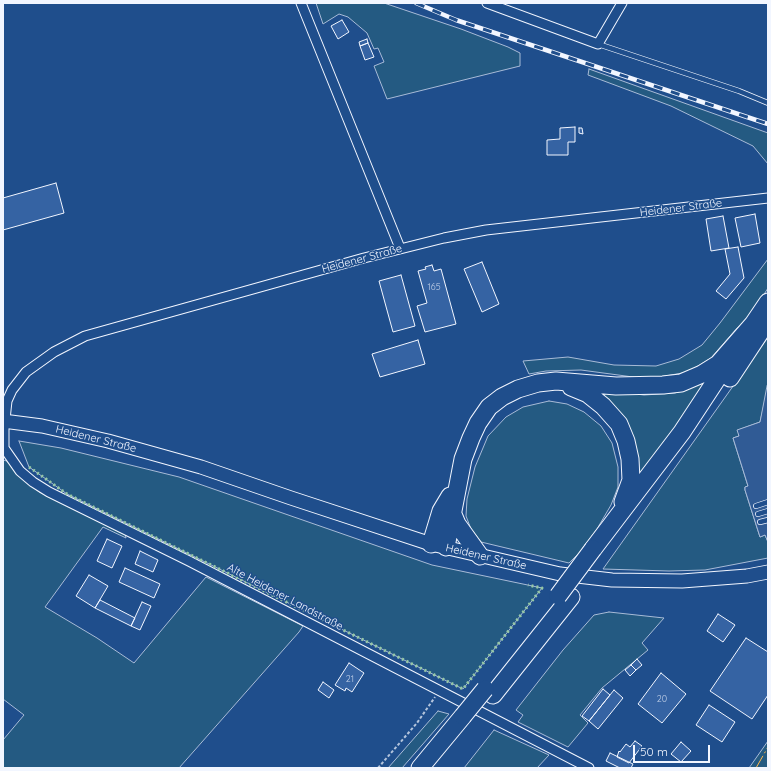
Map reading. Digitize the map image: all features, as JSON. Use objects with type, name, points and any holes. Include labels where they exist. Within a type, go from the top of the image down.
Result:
[{"type":"highway","points":[[432,768],[467,719],[564,597],[599,550],[761,323],[768,302]]},
{"type":"highway","points":[[438,546],[452,512],[464,458],[471,438],[478,423],[489,407],[502,397],[518,389],[538,383],[556,381],[616,386],[681,383],[702,374],[718,364],[761,323]]},
{"type":"highway","points":[[556,381],[588,394],[603,406],[620,424],[626,441],[630,459],[631,480],[618,514],[599,550]]},
{"type":"highway","points":[[438,546],[441,511],[458,482]]},
{"type":"highway","points":[[452,512],[457,524],[480,556]]},
{"type":"highway","points":[[420,768],[467,719]]},
{"type":"main road","name":"Heidener Straße","points":[[4,421],[78,434],[201,467],[298,501],[438,546],[560,574],[612,580],[682,581],[747,576],[768,572]]},
{"type":"street","points":[[301,3],[400,248]]},
{"type":"street","points":[[487,3],[598,44],[622,3]]},
{"type":"street","name":"Heidener Straße","points":[[4,421],[7,401],[12,390],[26,372],[54,352],[86,336],[400,248],[444,238],[486,230],[768,198]]},
{"type":"street","name":"Alte Heidener Landstraße","points":[[4,421],[4,448],[20,471],[33,482],[49,492],[189,561],[589,768]]},
{"type":"lane","points":[[598,44],[739,91],[768,103]]},
{"type":"lane","points":[[756,506],[768,502]]},
{"type":"lane","points":[[758,514],[768,511]]},
{"type":"lane","points":[[760,522],[768,520]]},
{"type":"path","points":[[378,768],[417,723],[439,691]]},
{"type":"shaded area","points":[[316,3],[384,3],[461,29],[508,47],[520,53],[520,66],[387,99],[374,66],[384,62],[378,48],[374,49],[367,33],[348,17],[339,14],[323,24]]},
{"type":"shaded area","points":[[589,69],[768,133],[768,164],[753,146],[671,106],[588,75]]},
{"type":"shaded area","points":[[768,259],[768,288],[748,320],[737,328],[711,358],[688,372],[648,379],[581,370],[546,371],[529,374],[523,361],[568,357],[614,365],[656,366],[679,359],[702,345]]},
{"type":"shaded area","points":[[768,337],[768,387],[760,422],[738,430],[739,436],[733,438],[748,486],[745,487],[745,490],[760,537],[765,535],[768,542],[768,558],[705,570],[669,571],[603,569]]},
{"type":"shaded area","points":[[714,374],[641,478],[637,474],[638,462],[588,388],[644,395],[675,393],[692,387]]},
{"type":"shaded area","points":[[767,386],[768,542],[765,535],[760,537],[745,490],[745,487],[748,486],[733,438],[739,436],[737,430],[760,422]]},
{"type":"shaded area","points":[[549,401],[567,404],[584,412],[601,426],[612,443],[618,467],[618,487],[611,505],[597,529],[580,552],[569,563],[481,542],[471,529],[466,516],[467,499],[475,467],[488,436],[506,417],[523,407]]},
{"type":"shaded area","points":[[19,441],[61,448],[179,477],[432,565],[542,588],[463,689],[67,494],[29,467]]},
{"type":"shaded area","points":[[3,460],[7,461],[18,474],[39,492],[125,534],[126,538],[103,527],[45,607],[97,638],[134,663],[206,577],[303,626],[179,768],[3,768],[3,740],[24,715],[3,699]]},
{"type":"shaded area","points":[[609,612],[664,618],[642,643],[648,650],[602,688],[580,715],[588,723],[568,747],[518,722],[523,715],[516,710],[563,650],[594,615]]},
{"type":"shaded area","points":[[438,711],[449,714],[402,768],[388,768]]},
{"type":"shaded area","points":[[494,730],[549,755],[537,768],[464,768]]},
{"type":"shaded area","points":[[768,741],[768,768],[749,768]]},
{"type":"building","points":[[342,20],[349,32],[338,39],[331,26]]},
{"type":"building","points":[[367,39],[368,43],[360,46],[359,42]]},
{"type":"building","points":[[368,43],[374,57],[365,60],[360,46]]},
{"type":"building","points":[[575,127],[575,142],[568,142],[568,155],[547,155],[547,140],[560,139],[560,128]]},
{"type":"building","points":[[579,128],[582,128],[583,134],[579,133]]},
{"type":"building","points":[[56,183],[64,213],[3,230],[3,198]]},
{"type":"building","points":[[755,214],[760,243],[741,247],[735,218]]},
{"type":"building","points":[[723,216],[729,248],[711,251],[706,219]]},
{"type":"building","points":[[738,247],[744,278],[726,299],[716,291],[730,274],[725,249]]},
{"type":"building","points":[[482,262],[499,304],[482,312],[464,269]]},
{"type":"building","points":[[432,265],[434,271],[441,269],[456,324],[425,332],[417,306],[427,303],[418,271],[426,269],[425,267]]},
{"type":"building","points":[[401,275],[415,326],[393,332],[379,281]]},
{"type":"building","points":[[418,340],[425,364],[380,377],[372,354]]},
{"type":"building","points":[[107,539],[122,546],[112,568],[97,561]]},
{"type":"building","points":[[140,551],[158,560],[153,572],[135,564]]},
{"type":"building","points":[[125,568],[160,584],[154,598],[119,582]]},
{"type":"building","points":[[89,575],[108,586],[95,608],[76,596]]},
{"type":"building","points":[[100,600],[135,618],[131,626],[95,608]]},
{"type":"building","points":[[142,602],[151,606],[140,630],[131,626]]},
{"type":"building","points":[[718,614],[735,625],[723,642],[707,631]]},
{"type":"building","points":[[746,638],[768,652],[768,695],[752,719],[710,691]]},
{"type":"building","points":[[637,659],[642,665],[636,670],[631,665]]},
{"type":"building","points":[[349,663],[364,673],[352,692],[346,688],[345,691],[335,685]]},
{"type":"building","points":[[631,665],[636,670],[630,676],[625,670]]},
{"type":"building","points":[[661,673],[686,694],[662,723],[638,704]]},
{"type":"building","points":[[323,682],[334,690],[329,698],[318,690]]},
{"type":"building","points":[[603,689],[610,695],[589,721],[582,716]]},
{"type":"building","points":[[614,690],[623,698],[598,729],[589,721]]},
{"type":"building","points":[[709,705],[735,722],[722,742],[696,725]]},
{"type":"building","points":[[635,741],[642,746],[629,763],[617,757],[619,751],[620,752],[626,744],[630,747]]},
{"type":"building","points":[[681,742],[691,751],[681,762],[671,754]]},
{"type":"building","points":[[610,753],[633,764],[631,768],[620,768],[606,761]]},
{"type":"railway","points":[[416,3],[456,20],[768,124]]},
{"type":"hedge","points":[[29,467],[67,494],[463,689],[542,588],[528,585]]},
{"type":"power","points":[[756,768],[768,747]]}]
